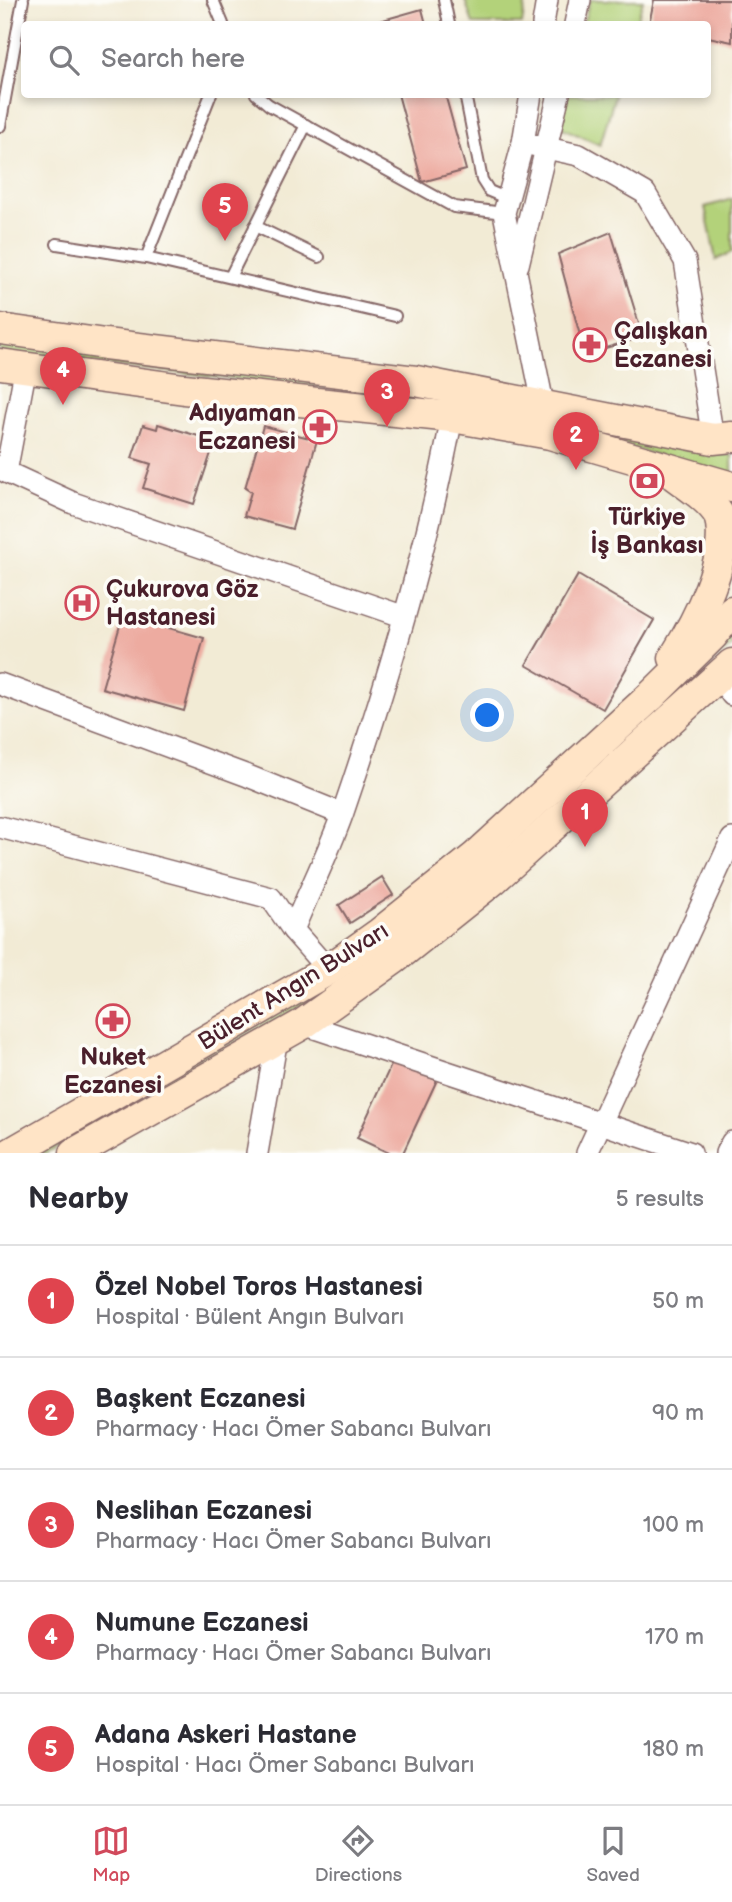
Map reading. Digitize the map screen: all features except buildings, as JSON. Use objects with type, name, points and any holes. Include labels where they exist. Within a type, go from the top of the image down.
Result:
[{"type":"main road","points":[[0,329],[402,379],[722,438]]},
{"type":"main road","points":[[13,365],[184,389],[452,417],[550,434],[662,464],[732,487]]},
{"type":"main road","points":[[650,696],[721,577],[727,533],[719,515],[662,464]]},
{"type":"main road","name":"Bülent Angın Bulvarı","points":[[11,1153],[328,970],[432,894],[650,696],[713,635],[732,611]]},
{"type":"main road","name":"Bülent Angın Bulvarı","points":[[75,1153],[303,1024],[456,911],[728,678]]},
{"type":"street","points":[[543,21],[547,0]]},
{"type":"street","points":[[576,21],[580,0]]},
{"type":"street","points":[[530,98],[523,142],[506,206],[550,434]]},
{"type":"street","points":[[517,270],[558,98]]},
{"type":"street","points":[[523,142],[579,156],[645,192],[685,261],[722,438]]},
{"type":"street","points":[[13,365],[6,472],[73,503],[402,616]]},
{"type":"street","points":[[293,930],[342,814],[436,499],[452,417]]},
{"type":"street","points":[[0,684],[248,776],[342,814]]},
{"type":"street","points":[[0,828],[271,898],[293,930],[328,970]]},
{"type":"street","points":[[587,1153],[732,839]]},
{"type":"street","points":[[303,1024],[691,1153]]},
{"type":"street","points":[[261,1152],[277,1038]]},
{"type":"street","points":[[726,1153],[732,1142]]},
{"type":"lane","points":[[0,126],[23,0]]},
{"type":"lane","points":[[213,0],[222,21]]},
{"type":"lane","points":[[444,0],[448,21]]},
{"type":"lane","points":[[146,258],[209,98]]},
{"type":"lane","points":[[262,98],[454,207],[481,213],[506,206]]},
{"type":"lane","points":[[466,98],[482,180],[489,191],[506,206]]},
{"type":"lane","points":[[230,277],[306,125]]},
{"type":"lane","points":[[255,226],[319,257]]},
{"type":"lane","points":[[57,244],[146,258],[395,316]]},
{"type":"green space","points":[[465,0],[526,0],[522,21],[472,21]]},
{"type":"green space","points":[[590,0],[643,0],[637,21],[584,21]]},
{"type":"green space","points":[[563,98],[614,98],[600,145],[556,125]]},
{"type":"green space","points":[[732,199],[732,252],[716,260],[705,207]]},
{"type":"green space","points":[[0,341],[344,384],[526,412],[0,352]]},
{"type":"green space","points":[[571,424],[672,447],[732,455],[732,475],[639,450]]},
{"type":"green space","points":[[732,635],[732,645],[513,849],[328,990],[46,1153],[35,1153],[510,844]]},
{"type":"place","name":"Adana Askeri Hastane","points":[[225,241]]},
{"type":"place","name":"Çalışkan Eczanesi","points":[[590,345]]},
{"type":"place","name":"Numune Eczanesi","points":[[63,405]]},
{"type":"place","name":"Adıyaman Eczanesi","points":[[320,427]]},
{"type":"place","name":"Neslihan Eczanesi","points":[[387,427]]},
{"type":"place","name":"Başkent Eczanesi","points":[[576,470]]},
{"type":"place","name":"Türkiye İş Bankası","points":[[647,481]]},
{"type":"place","name":"Çukurova Göz Hastanesi","points":[[82,603]]},
{"type":"place","name":"Özel Nobel Toros Hastanesi","points":[[585,847]]},
{"type":"place","name":"Nuket Eczanesi","points":[[113,1021]]}]
